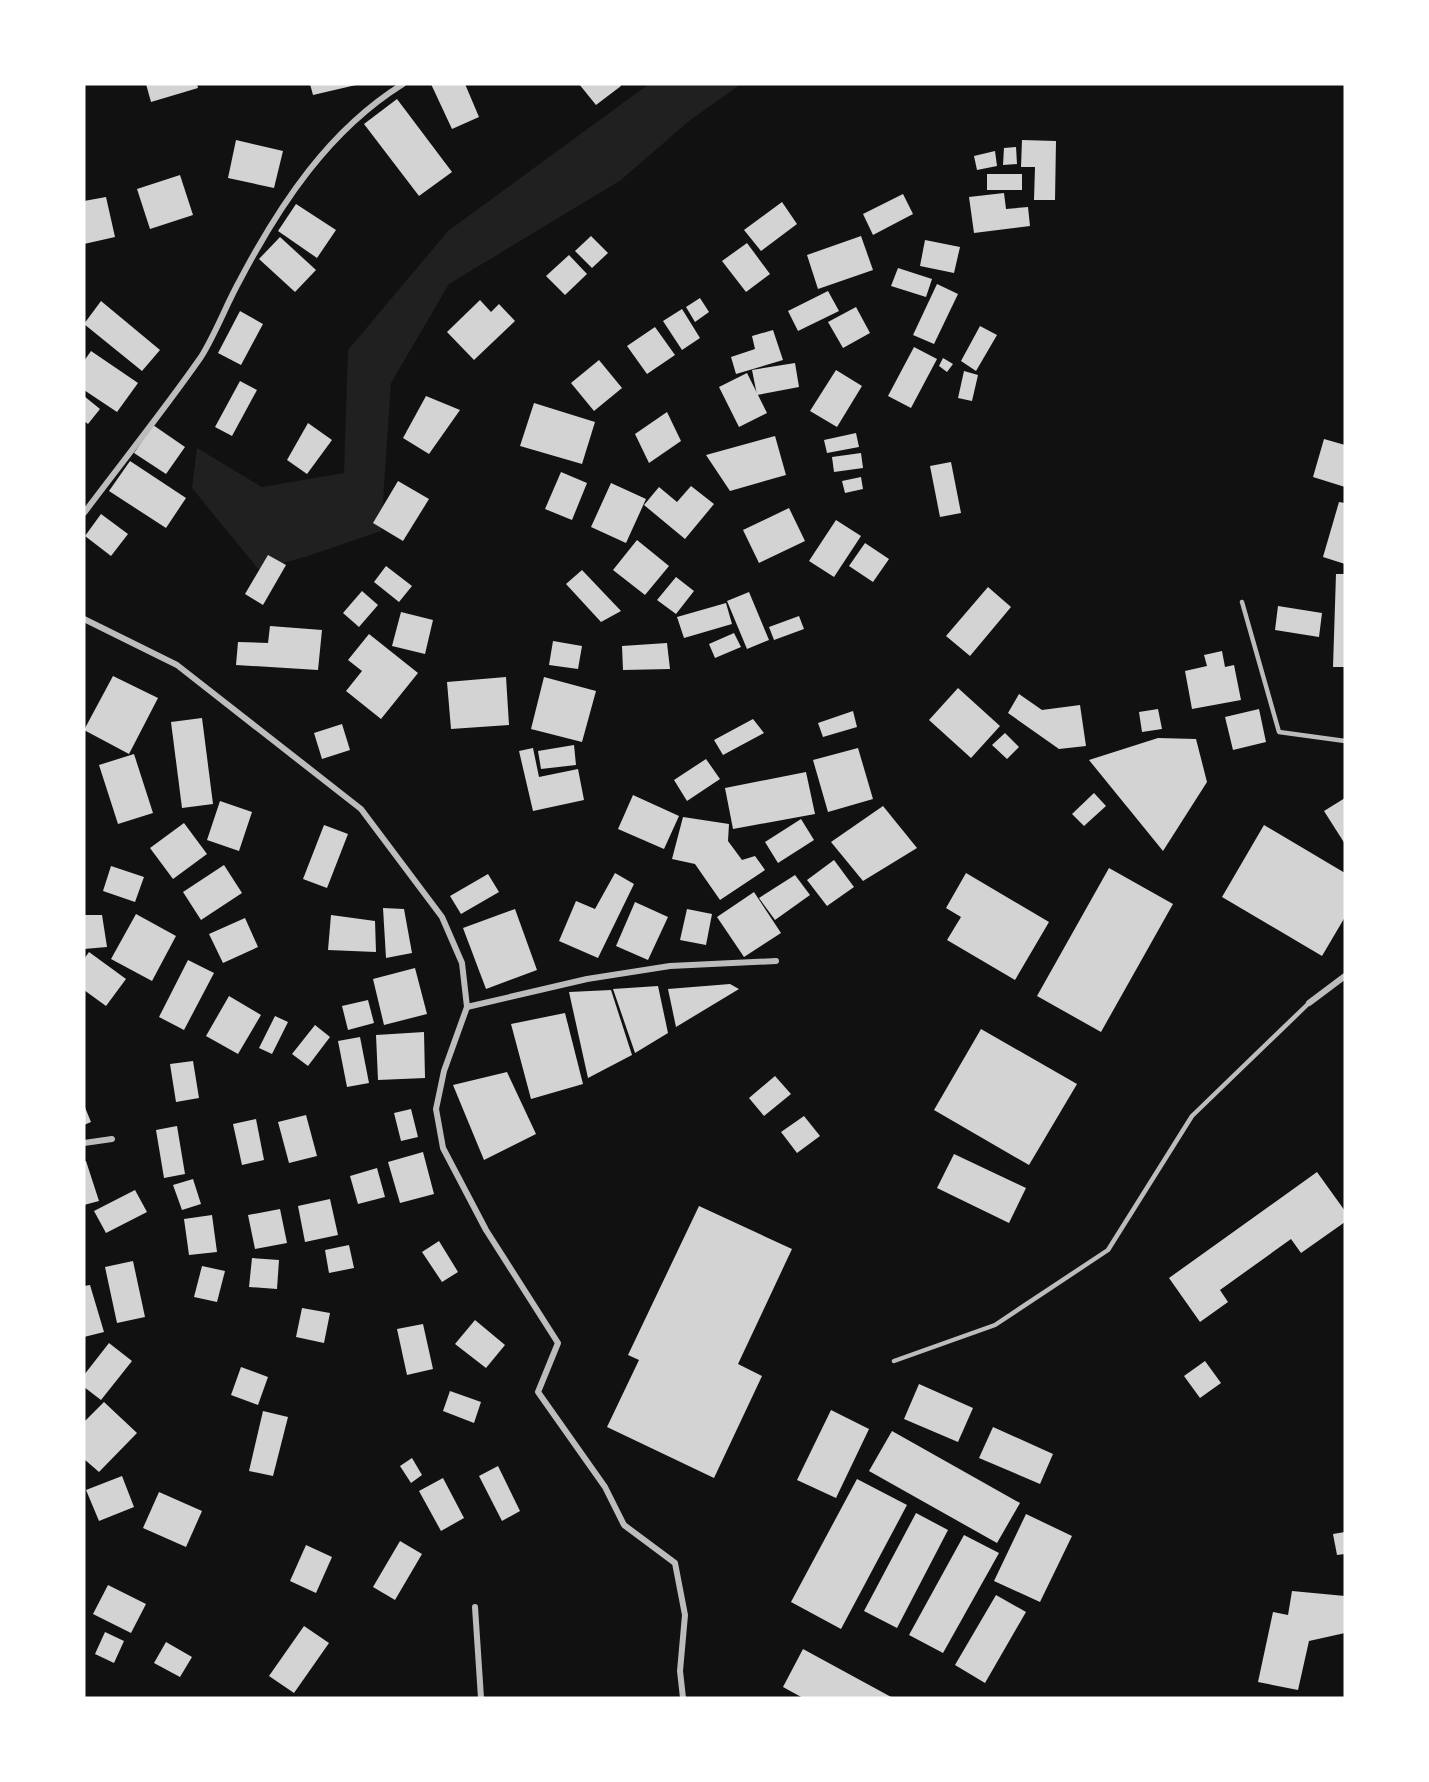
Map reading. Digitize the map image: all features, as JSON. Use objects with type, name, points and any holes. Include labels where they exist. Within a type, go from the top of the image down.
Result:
[{"type":"street","points":[[84,513],[202,355],[240,279],[291,192],[335,140],[374,102],[403,84]]},
{"type":"street","points":[[84,619],[177,665],[361,809],[442,917],[462,963],[467,1007],[444,1071],[436,1109],[443,1148],[486,1230],[558,1343],[538,1392],[605,1487],[624,1525],[675,1563],[685,1615],[680,1671],[683,1698]]},
{"type":"street","points":[[467,1007],[587,979],[670,966],[776,962]]},
{"type":"street","points":[[1309,1003],[1345,976]]},
{"type":"street","points":[[84,1143],[112,1139]]},
{"type":"street","points":[[475,1607],[481,1698]]},
{"type":"lane","points":[[1242,602],[1279,732],[1345,741]]},
{"type":"lane","points":[[894,1361],[995,1324],[1108,1250],[1192,1116],[1309,1003]]},
{"type":"shaded area","points":[[649,84],[741,84],[689,121],[621,180],[449,284],[391,383],[381,531],[259,570],[192,488],[197,448],[262,487],[344,473],[348,350],[448,231]]},
{"type":"building","points":[[146,84],[197,84],[198,88],[151,102]]},
{"type":"building","points":[[310,84],[356,84],[356,85],[313,95]]},
{"type":"building","points":[[431,84],[465,84],[479,117],[452,129]]},
{"type":"building","points":[[579,84],[620,84],[621,86],[596,105]]},
{"type":"building","points":[[397,99],[452,172],[419,196],[364,124]]},
{"type":"building","points":[[236,140],[283,151],[274,188],[228,178]]},
{"type":"building","points":[[1022,140],[1056,141],[1055,200],[1034,200],[1035,167],[1021,167]]},
{"type":"building","points":[[1016,147],[1017,164],[1003,165],[1004,148]]},
{"type":"building","points":[[995,151],[997,166],[977,170],[974,156]]},
{"type":"building","points":[[987,174],[1022,174],[1022,190],[987,190]]},
{"type":"building","points":[[180,175],[193,215],[150,229],[137,189]]},
{"type":"building","points":[[1004,193],[1006,209],[1028,207],[1030,226],[974,233],[969,197]]},
{"type":"building","points":[[903,194],[913,214],[873,235],[863,214]]},
{"type":"building","points":[[106,197],[115,237],[84,244],[84,201]]},
{"type":"building","points":[[782,202],[797,224],[761,251],[744,230]]},
{"type":"building","points":[[296,204],[336,230],[317,258],[278,231]]},
{"type":"building","points":[[591,236],[608,253],[592,268],[575,251]]},
{"type":"building","points":[[861,236],[873,270],[818,289],[807,255]]},
{"type":"building","points":[[280,237],[316,270],[295,292],[259,259]]},
{"type":"building","points":[[925,240],[960,247],[954,273],[920,266]]},
{"type":"building","points":[[747,243],[770,274],[746,292],[722,261]]},
{"type":"building","points":[[569,255],[587,274],[565,295],[546,276]]},
{"type":"building","points":[[898,268],[932,279],[926,297],[891,286]]},
{"type":"building","points":[[937,284],[958,294],[934,344],[913,335]]},
{"type":"building","points":[[828,291],[839,311],[798,331],[788,311]]},
{"type":"building","points":[[700,298],[709,312],[695,322],[686,307]]},
{"type":"building","points":[[480,300],[491,312],[499,304],[515,321],[474,360],[447,332]]},
{"type":"building","points":[[101,301],[160,350],[142,371],[84,324]]},
{"type":"building","points":[[856,307],[870,333],[843,348],[828,322]]},
{"type":"building","points":[[682,309],[700,338],[682,350],[663,321]]},
{"type":"building","points":[[240,311],[263,324],[241,365],[218,353]]},
{"type":"building","points":[[980,326],[997,335],[976,371],[961,361]]},
{"type":"building","points":[[655,327],[675,355],[647,374],[627,346]]},
{"type":"building","points":[[773,330],[783,360],[736,374],[731,357],[755,349],[752,336]]},
{"type":"building","points":[[914,347],[937,359],[911,408],[888,396]]},
{"type":"building","points":[[91,351],[138,383],[117,412],[84,390],[84,361]]},
{"type":"building","points":[[943,358],[953,364],[947,372],[939,366]]},
{"type":"building","points":[[599,360],[622,388],[594,411],[571,383]]},
{"type":"building","points":[[795,363],[799,387],[757,395],[752,370]]},
{"type":"building","points":[[836,370],[862,386],[837,427],[810,411]]},
{"type":"building","points":[[964,371],[978,375],[972,401],[958,398]]},
{"type":"building","points":[[747,373],[767,413],[739,427],[719,387]]},
{"type":"building","points":[[240,381],[257,390],[232,436],[215,427]]},
{"type":"building","points":[[84,396],[100,409],[88,424],[84,421]]},
{"type":"building","points":[[426,396],[460,410],[429,454],[403,438]]},
{"type":"building","points":[[534,403],[595,422],[582,464],[520,446]]},
{"type":"building","points":[[667,412],[681,441],[649,463],[635,434]]},
{"type":"building","points":[[308,423],[332,440],[307,474],[287,460]]},
{"type":"building","points":[[153,425],[185,447],[166,474],[134,453]]},
{"type":"building","points":[[856,433],[859,447],[827,453],[824,440]]},
{"type":"building","points":[[775,436],[786,475],[730,491],[706,455]]},
{"type":"building","points":[[1324,439],[1345,445],[1345,487],[1313,477]]},
{"type":"building","points":[[861,453],[863,468],[834,472],[832,457]]},
{"type":"building","points":[[130,461],[186,498],[166,528],[109,491]]},
{"type":"building","points":[[951,462],[961,513],[940,517],[930,466]]},
{"type":"building","points":[[561,472],[587,483],[572,520],[545,509]]},
{"type":"building","points":[[861,477],[863,489],[845,493],[842,481]]},
{"type":"building","points":[[398,481],[429,499],[403,541],[373,523]]},
{"type":"building","points":[[611,483],[646,499],[626,543],[591,527]]},
{"type":"building","points":[[691,486],[714,504],[685,539],[644,505],[659,487],[677,502]]},
{"type":"building","points":[[1339,502],[1345,503],[1345,564],[1323,557]]},
{"type":"building","points":[[789,508],[805,541],[759,563],[743,530]]},
{"type":"building","points":[[101,514],[128,534],[111,556],[85,536]]},
{"type":"building","points":[[836,520],[861,536],[834,577],[809,561]]},
{"type":"building","points":[[637,540],[669,566],[645,595],[613,570]]},
{"type":"building","points":[[865,543],[889,559],[873,582],[849,566]]},
{"type":"building","points":[[268,555],[286,565],[263,605],[245,594]]},
{"type":"building","points":[[386,566],[412,586],[399,602],[374,582]]},
{"type":"building","points":[[582,570],[621,611],[601,622],[566,584]]},
{"type":"building","points":[[1336,574],[1345,574],[1345,667],[1333,667]]},
{"type":"building","points":[[676,577],[694,591],[676,614],[657,600]]},
{"type":"building","points":[[988,587],[1011,607],[970,656],[946,636]]},
{"type":"building","points":[[362,591],[378,605],[359,627],[343,613]]},
{"type":"building","points":[[749,592],[769,640],[747,649],[727,601]]},
{"type":"building","points":[[726,603],[732,624],[684,638],[677,617]]},
{"type":"building","points":[[1278,606],[1322,613],[1319,637],[1275,630]]},
{"type":"building","points":[[401,612],[433,620],[425,654],[392,646]]},
{"type":"building","points":[[799,616],[804,629],[774,640],[769,627]]},
{"type":"building","points":[[270,626],[322,630],[318,670],[236,665],[238,642],[268,643]]},
{"type":"building","points":[[734,633],[741,647],[715,658],[709,644]]},
{"type":"building","points":[[369,634],[418,673],[381,719],[346,691],[362,671],[348,660]]},
{"type":"building","points":[[553,641],[582,646],[578,669],[549,665]]},
{"type":"building","points":[[667,643],[670,669],[623,670],[622,646]]},
{"type":"building","points":[[1222,651],[1225,667],[1234,665],[1241,700],[1192,709],[1185,671],[1207,666],[1204,655]]},
{"type":"building","points":[[113,676],[158,698],[129,754],[84,730]]},
{"type":"building","points":[[506,677],[509,725],[451,729],[447,682]]},
{"type":"building","points":[[544,677],[596,691],[582,742],[531,729]]},
{"type":"building","points":[[958,688],[1000,726],[971,758],[929,720]]},
{"type":"building","points":[[1019,694],[1042,710],[1080,705],[1086,746],[1059,749],[1008,713]]},
{"type":"building","points":[[1158,709],[1162,729],[1142,732],[1139,712]]},
{"type":"building","points":[[1259,709],[1266,742],[1233,750],[1225,717]]},
{"type":"building","points":[[853,711],[857,727],[823,737],[818,723]]},
{"type":"building","points":[[202,718],[213,804],[182,808],[171,722]]},
{"type":"building","points":[[753,719],[764,733],[723,755],[714,740]]},
{"type":"building","points":[[342,724],[350,750],[322,759],[314,733]]},
{"type":"building","points":[[1005,733],[1019,747],[1007,759],[992,745]]},
{"type":"building","points":[[1158,738],[1196,739],[1207,782],[1163,851],[1089,760]]},
{"type":"building","points":[[574,745],[576,765],[541,769],[538,751]]},
{"type":"building","points":[[533,748],[539,777],[578,769],[584,800],[533,811],[519,751]]},
{"type":"building","points":[[858,748],[873,799],[828,812],[813,760]]},
{"type":"building","points":[[134,754],[153,813],[118,824],[99,765]]},
{"type":"building","points":[[706,759],[720,779],[687,801],[674,780]]},
{"type":"building","points":[[806,772],[815,814],[733,829],[725,788]]},
{"type":"building","points":[[1094,793],[1106,806],[1084,826],[1072,814]]},
{"type":"building","points":[[633,795],[679,816],[664,849],[618,829]]},
{"type":"building","points":[[1345,798],[1345,844],[1324,811]]},
{"type":"building","points":[[220,801],[252,812],[239,851],[207,840]]},
{"type":"building","points":[[883,806],[917,848],[863,881],[831,842]]},
{"type":"building","points":[[683,817],[729,824],[728,841],[742,860],[755,856],[765,870],[720,900],[695,864],[672,859]]},
{"type":"building","points":[[801,819],[814,840],[778,863],[765,842]]},
{"type":"building","points":[[184,823],[207,854],[173,879],[150,848]]},
{"type":"building","points":[[324,825],[348,834],[327,888],[303,879]]},
{"type":"building","points":[[1264,825],[1345,873],[1345,917],[1322,956],[1222,897]]},
{"type":"building","points":[[834,860],[854,887],[827,906],[807,880]]},
{"type":"building","points":[[224,865],[242,893],[201,920],[183,892]]},
{"type":"building","points":[[111,866],[144,877],[135,902],[103,891]]},
{"type":"building","points":[[1109,868],[1173,904],[1101,1032],[1037,996]]},
{"type":"building","points":[[615,873],[634,884],[598,958],[559,941],[576,901],[595,909]]},
{"type":"building","points":[[966,873],[1049,922],[1015,980],[947,940],[961,917],[946,908]]},
{"type":"building","points":[[488,874],[499,892],[461,914],[450,896]]},
{"type":"building","points":[[795,875],[810,895],[775,920],[759,898]]},
{"type":"building","points":[[754,892],[781,933],[744,957],[717,917]]},
{"type":"building","points":[[635,902],[668,917],[648,960],[616,946]]},
{"type":"building","points":[[383,908],[404,909],[412,953],[386,958]]},
{"type":"building","points":[[515,909],[537,970],[486,989],[463,928]]},
{"type":"building","points":[[687,909],[712,914],[706,945],[680,940]]},
{"type":"building","points":[[136,914],[176,936],[152,981],[111,959]]},
{"type":"building","points":[[84,915],[102,915],[107,947],[84,949]]},
{"type":"building","points":[[331,915],[375,921],[376,952],[328,950]]},
{"type":"building","points":[[245,918],[258,947],[223,963],[209,934]]},
{"type":"building","points":[[89,952],[126,979],[106,1006],[84,990],[84,959]]},
{"type":"building","points":[[188,960],[214,973],[184,1030],[159,1017]]},
{"type":"building","points":[[415,968],[427,1014],[384,1025],[373,979]]},
{"type":"building","points":[[730,984],[739,989],[676,1027],[668,989]]},
{"type":"building","points":[[658,986],[668,1033],[635,1053],[613,989]]},
{"type":"building","points":[[611,990],[632,1055],[588,1078],[569,992]]},
{"type":"building","points":[[229,996],[261,1015],[238,1054],[206,1036]]},
{"type":"building","points":[[368,1000],[374,1023],[348,1030],[342,1006]]},
{"type":"building","points":[[565,1013],[583,1084],[531,1099],[511,1024]]},
{"type":"building","points":[[275,1016],[288,1022],[272,1054],[259,1048]]},
{"type":"building","points":[[315,1025],[330,1037],[308,1066],[292,1054]]},
{"type":"building","points":[[981,1029],[1077,1084],[1029,1165],[934,1110]]},
{"type":"building","points":[[424,1032],[425,1078],[378,1080],[376,1035]]},
{"type":"building","points":[[360,1037],[369,1083],[347,1087],[338,1041]]},
{"type":"building","points":[[193,1061],[199,1098],[176,1102],[170,1064]]},
{"type":"building","points":[[507,1072],[536,1134],[484,1160],[453,1085]]},
{"type":"building","points":[[775,1076],[791,1094],[764,1116],[749,1098]]},
{"type":"building","points":[[84,1105],[91,1122],[84,1125]]},
{"type":"building","points":[[411,1109],[418,1137],[401,1141],[394,1113]]},
{"type":"building","points":[[306,1115],[317,1156],[289,1163],[278,1122]]},
{"type":"building","points":[[804,1116],[820,1136],[797,1153],[781,1132]]},
{"type":"building","points":[[256,1119],[264,1160],[242,1165],[233,1124]]},
{"type":"building","points":[[177,1126],[185,1174],[164,1178],[156,1130]]},
{"type":"building","points":[[423,1152],[434,1194],[400,1203],[388,1162]]},
{"type":"building","points":[[954,1154],[1026,1188],[1009,1223],[937,1188]]},
{"type":"building","points":[[84,1161],[86,1161],[99,1201],[84,1205]]},
{"type":"building","points":[[377,1168],[385,1197],[358,1204],[350,1176]]},
{"type":"building","points":[[1317,1172],[1345,1211],[1345,1222],[1301,1253],[1291,1239],[1220,1290],[1228,1302],[1200,1322],[1169,1278]]},
{"type":"building","points":[[193,1179],[201,1204],[182,1210],[173,1185]]},
{"type":"building","points":[[135,1190],[147,1212],[106,1233],[94,1211]]},
{"type":"building","points":[[330,1199],[338,1235],[305,1242],[298,1206]]},
{"type":"building","points":[[699,1206],[792,1249],[738,1364],[762,1376],[714,1478],[607,1427],[639,1360],[628,1355]]},
{"type":"building","points":[[280,1209],[287,1243],[255,1249],[248,1215]]},
{"type":"building","points":[[212,1215],[217,1252],[189,1255],[184,1219]]},
{"type":"building","points":[[439,1241],[458,1272],[442,1282],[422,1252]]},
{"type":"building","points":[[349,1245],[354,1268],[329,1273],[325,1250]]},
{"type":"building","points":[[252,1258],[279,1260],[277,1289],[249,1287]]},
{"type":"building","points":[[133,1261],[145,1317],[117,1323],[105,1267]]},
{"type":"building","points":[[202,1266],[225,1271],[217,1302],[194,1297]]},
{"type":"building","points":[[90,1285],[104,1332],[84,1337],[84,1286]]},
{"type":"building","points":[[302,1308],[330,1313],[324,1343],[296,1337]]},
{"type":"building","points":[[475,1320],[505,1345],[486,1368],[455,1344]]},
{"type":"building","points":[[423,1324],[433,1369],[407,1375],[397,1329]]},
{"type":"building","points":[[109,1343],[132,1361],[101,1400],[84,1387],[84,1375]]},
{"type":"building","points":[[1205,1361],[1221,1383],[1200,1398],[1184,1376]]},
{"type":"building","points":[[241,1367],[268,1377],[258,1405],[231,1395]]},
{"type":"building","points":[[919,1384],[973,1408],[958,1442],[904,1419]]},
{"type":"building","points":[[450,1391],[481,1402],[474,1423],[443,1411]]},
{"type":"building","points":[[104,1402],[137,1433],[99,1472],[84,1459],[84,1422]]},
{"type":"building","points":[[831,1410],[869,1429],[836,1498],[797,1480]]},
{"type":"building","points":[[263,1411],[288,1417],[273,1476],[249,1471]]},
{"type":"building","points":[[993,1427],[1053,1454],[1040,1484],[979,1458]]},
{"type":"building","points":[[892,1431],[1020,1503],[997,1543],[869,1471]]},
{"type":"building","points":[[412,1458],[422,1475],[411,1483],[400,1466]]},
{"type":"building","points":[[498,1466],[520,1511],[502,1521],[479,1476]]},
{"type":"building","points":[[122,1476],[134,1507],[99,1521],[86,1490]]},
{"type":"building","points":[[443,1478],[464,1518],[441,1531],[419,1491]]},
{"type":"building","points":[[857,1479],[907,1505],[841,1629],[791,1602]]},
{"type":"building","points":[[159,1492],[202,1511],[186,1547],[143,1528]]},
{"type":"building","points":[[916,1513],[948,1530],[897,1628],[864,1611]]},
{"type":"building","points":[[1026,1514],[1072,1536],[1040,1602],[994,1581]]},
{"type":"building","points":[[1345,1532],[1345,1554],[1337,1555],[1333,1534]]},
{"type":"building","points":[[964,1535],[999,1553],[943,1653],[909,1635]]},
{"type":"building","points":[[400,1541],[422,1554],[395,1600],[373,1587]]},
{"type":"building","points":[[306,1545],[332,1557],[316,1593],[290,1581]]},
{"type":"building","points":[[108,1585],[146,1604],[131,1633],[93,1614]]},
{"type":"building","points":[[1292,1591],[1345,1596],[1345,1633],[1309,1641],[1298,1690],[1258,1682],[1273,1612],[1288,1615]]},
{"type":"building","points":[[996,1595],[1026,1612],[985,1683],[955,1665]]},
{"type":"building","points":[[304,1626],[329,1643],[294,1693],[269,1676]]},
{"type":"building","points":[[105,1632],[124,1641],[114,1663],[95,1654]]},
{"type":"building","points":[[166,1642],[192,1657],[180,1677],[154,1663]]},
{"type":"building","points":[[803,1649],[893,1698],[803,1698],[783,1687]]}]
